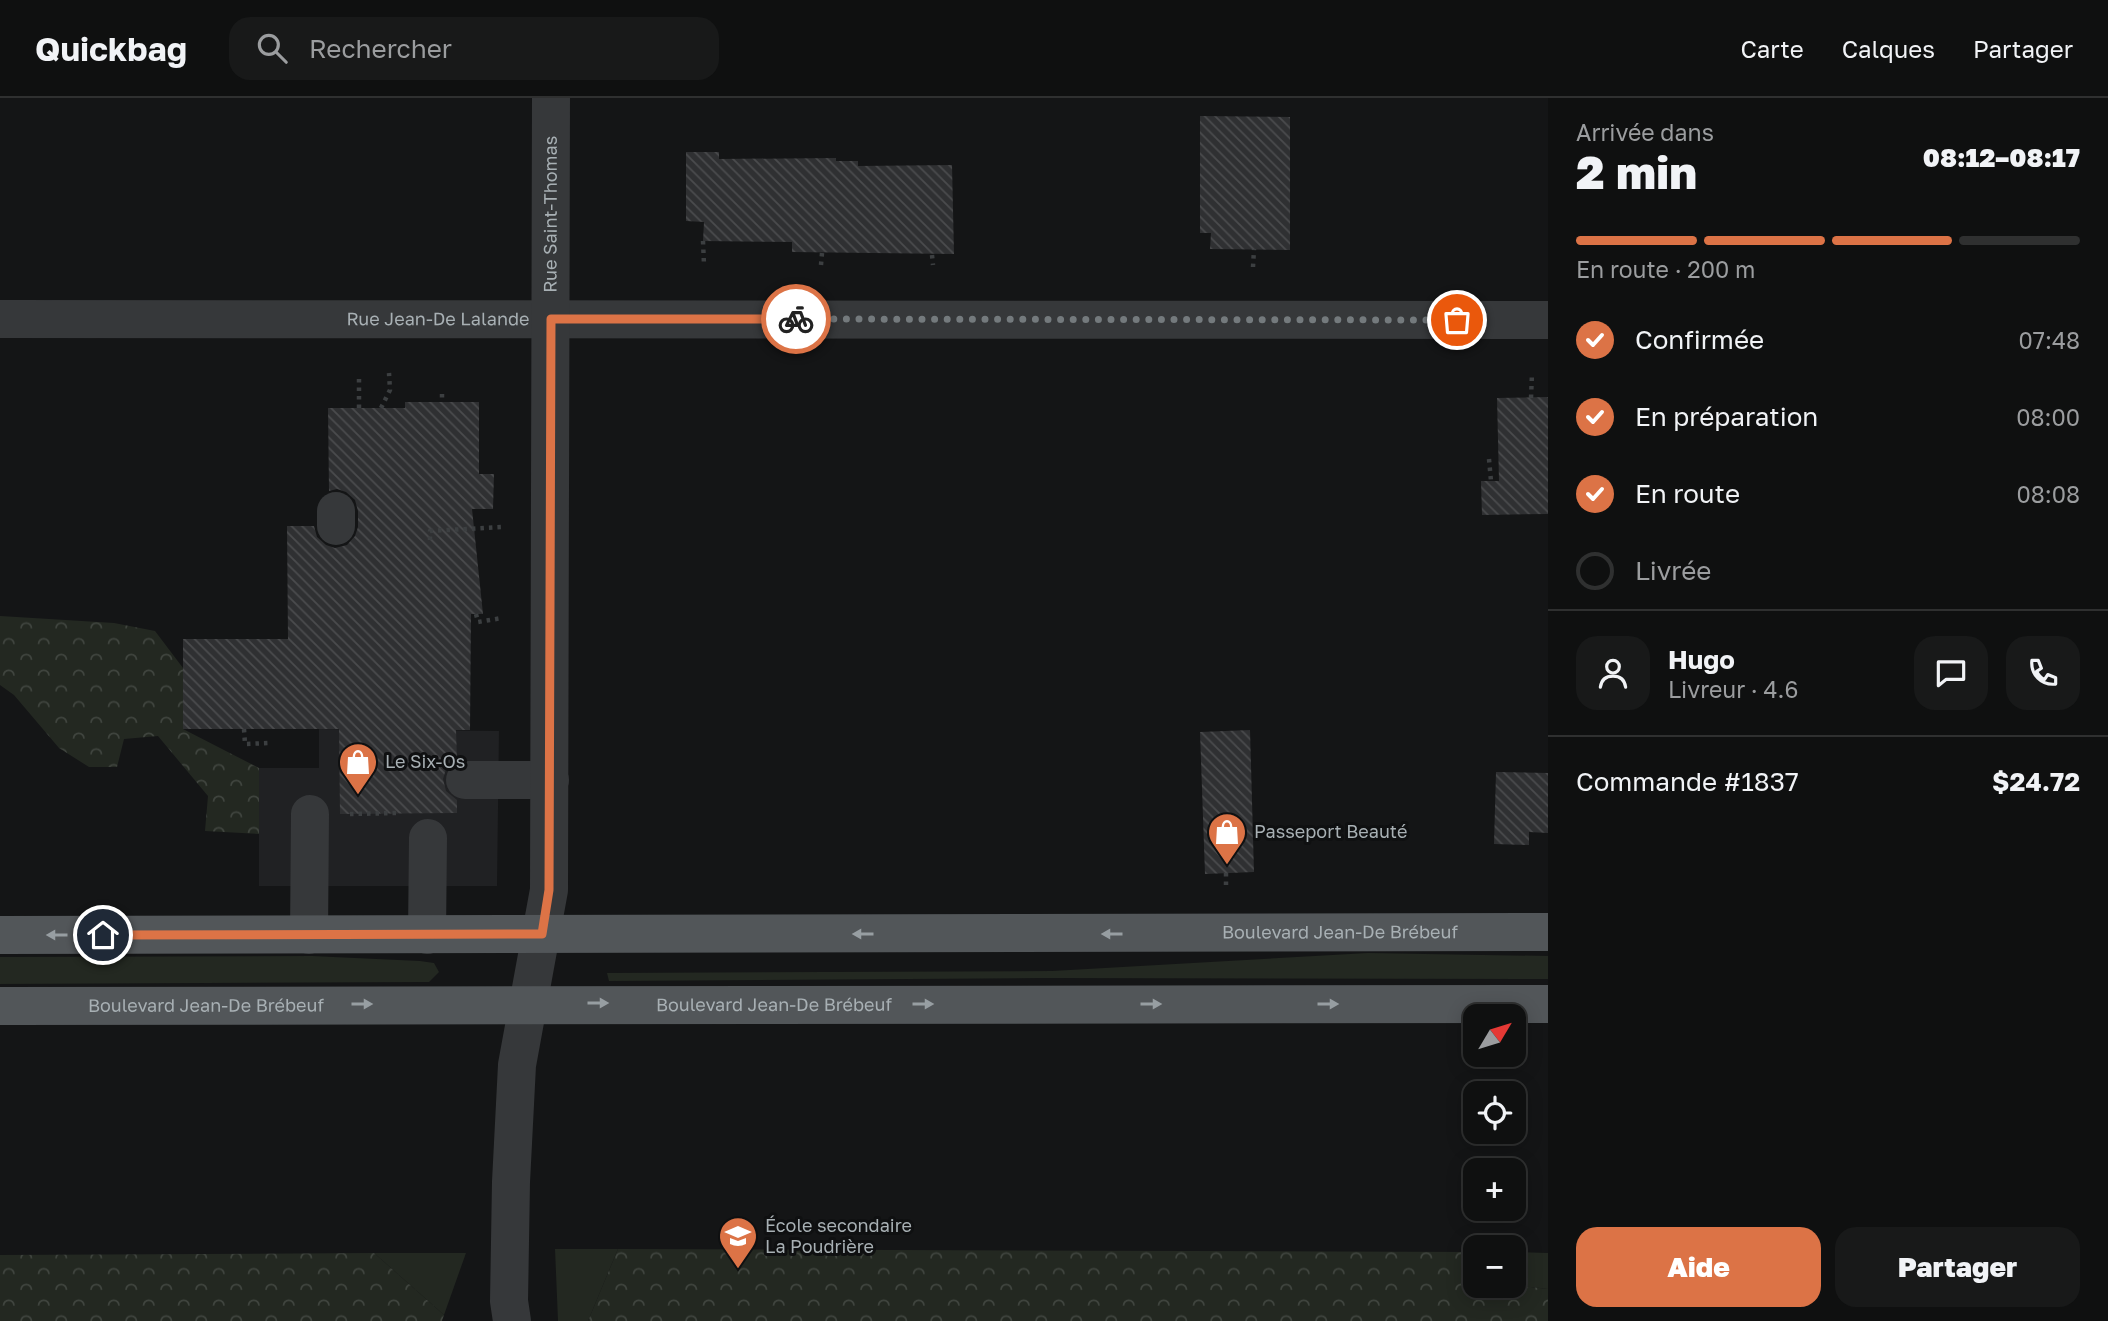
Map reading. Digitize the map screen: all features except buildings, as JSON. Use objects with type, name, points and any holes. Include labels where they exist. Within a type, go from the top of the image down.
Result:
[{"type":"main road","name":"Boulevard Jean-De Brébeuf","points":[[0,935],[1548,932]]},
{"type":"main road","name":"Boulevard Jean-De Brébeuf","points":[[0,1006],[529,1003],[1548,1004]]},
{"type":"street","name":"Rue Saint-Thomas","points":[[509,1314],[511,1182],[517,1065],[549,890],[551,98]]},
{"type":"street","name":"Rue Jean-De Lalande","points":[[0,319],[1548,320]]},
{"type":"street","points":[[465,780],[550,780]]},
{"type":"street","points":[[309,935],[310,814]]},
{"type":"street","points":[[416,825],[427,935]]},
{"type":"path","points":[[703,242],[704,265]]},
{"type":"path","points":[[1253,267],[1254,249]]},
{"type":"path","points":[[821,265],[822,253]]},
{"type":"path","points":[[932,255],[933,265]]},
{"type":"path","points":[[382,408],[390,390],[390,373]]},
{"type":"path","points":[[1531,398],[1532,373]]},
{"type":"path","points":[[359,374],[359,408]]},
{"type":"path","points":[[442,394],[442,401]]},
{"type":"path","points":[[1489,459],[1491,481]]},
{"type":"path","points":[[430,540],[430,531],[502,527]]},
{"type":"path","points":[[476,614],[478,622],[502,618]]},
{"type":"path","points":[[244,729],[244,744],[268,743]]},
{"type":"path","points":[[357,813],[416,825]]},
{"type":"path","points":[[1226,873],[1226,885]]},
{"type":"shaded area","points":[[319,729],[499,731],[497,886],[259,886],[259,768],[319,768]]},
{"type":"green space","points":[[0,616],[114,623],[155,631],[183,668],[183,729],[259,768],[259,834],[205,831],[208,796],[158,736],[124,739],[117,767],[89,767],[59,748],[14,695],[0,685]]},
{"type":"green space","points":[[1368,953],[1548,956],[1548,979],[609,981],[607,973],[1052,971]]},
{"type":"green space","points":[[312,956],[420,961],[434,963],[439,972],[429,982],[0,984],[0,957]]},
{"type":"green space","points":[[555,1249],[618,1249],[588,1321],[558,1321]]},
{"type":"green space","points":[[618,1249],[1463,1252],[1463,1298],[1526,1298],[1526,1286],[1548,1289],[1548,1321],[588,1321]]},
{"type":"green space","points":[[1526,1252],[1548,1253],[1548,1289],[1526,1286]]},
{"type":"green space","points":[[374,1253],[466,1253],[444,1315]]},
{"type":"green space","points":[[374,1253],[444,1315],[442,1321],[0,1321],[0,1255]]},
{"type":"way so far","points":[[796,319],[1457,320]]},
{"type":"place","name":"Le Six-Os","points":[[358,796]]},
{"type":"place","name":"Passeport Beauté","points":[[1227,866]]},
{"type":"place","name":"École secondaire La Poudrière","points":[[738,1270]]},
{"type":"route","points":[[103,935],[542,934],[549,890],[551,319],[796,319]]}]
